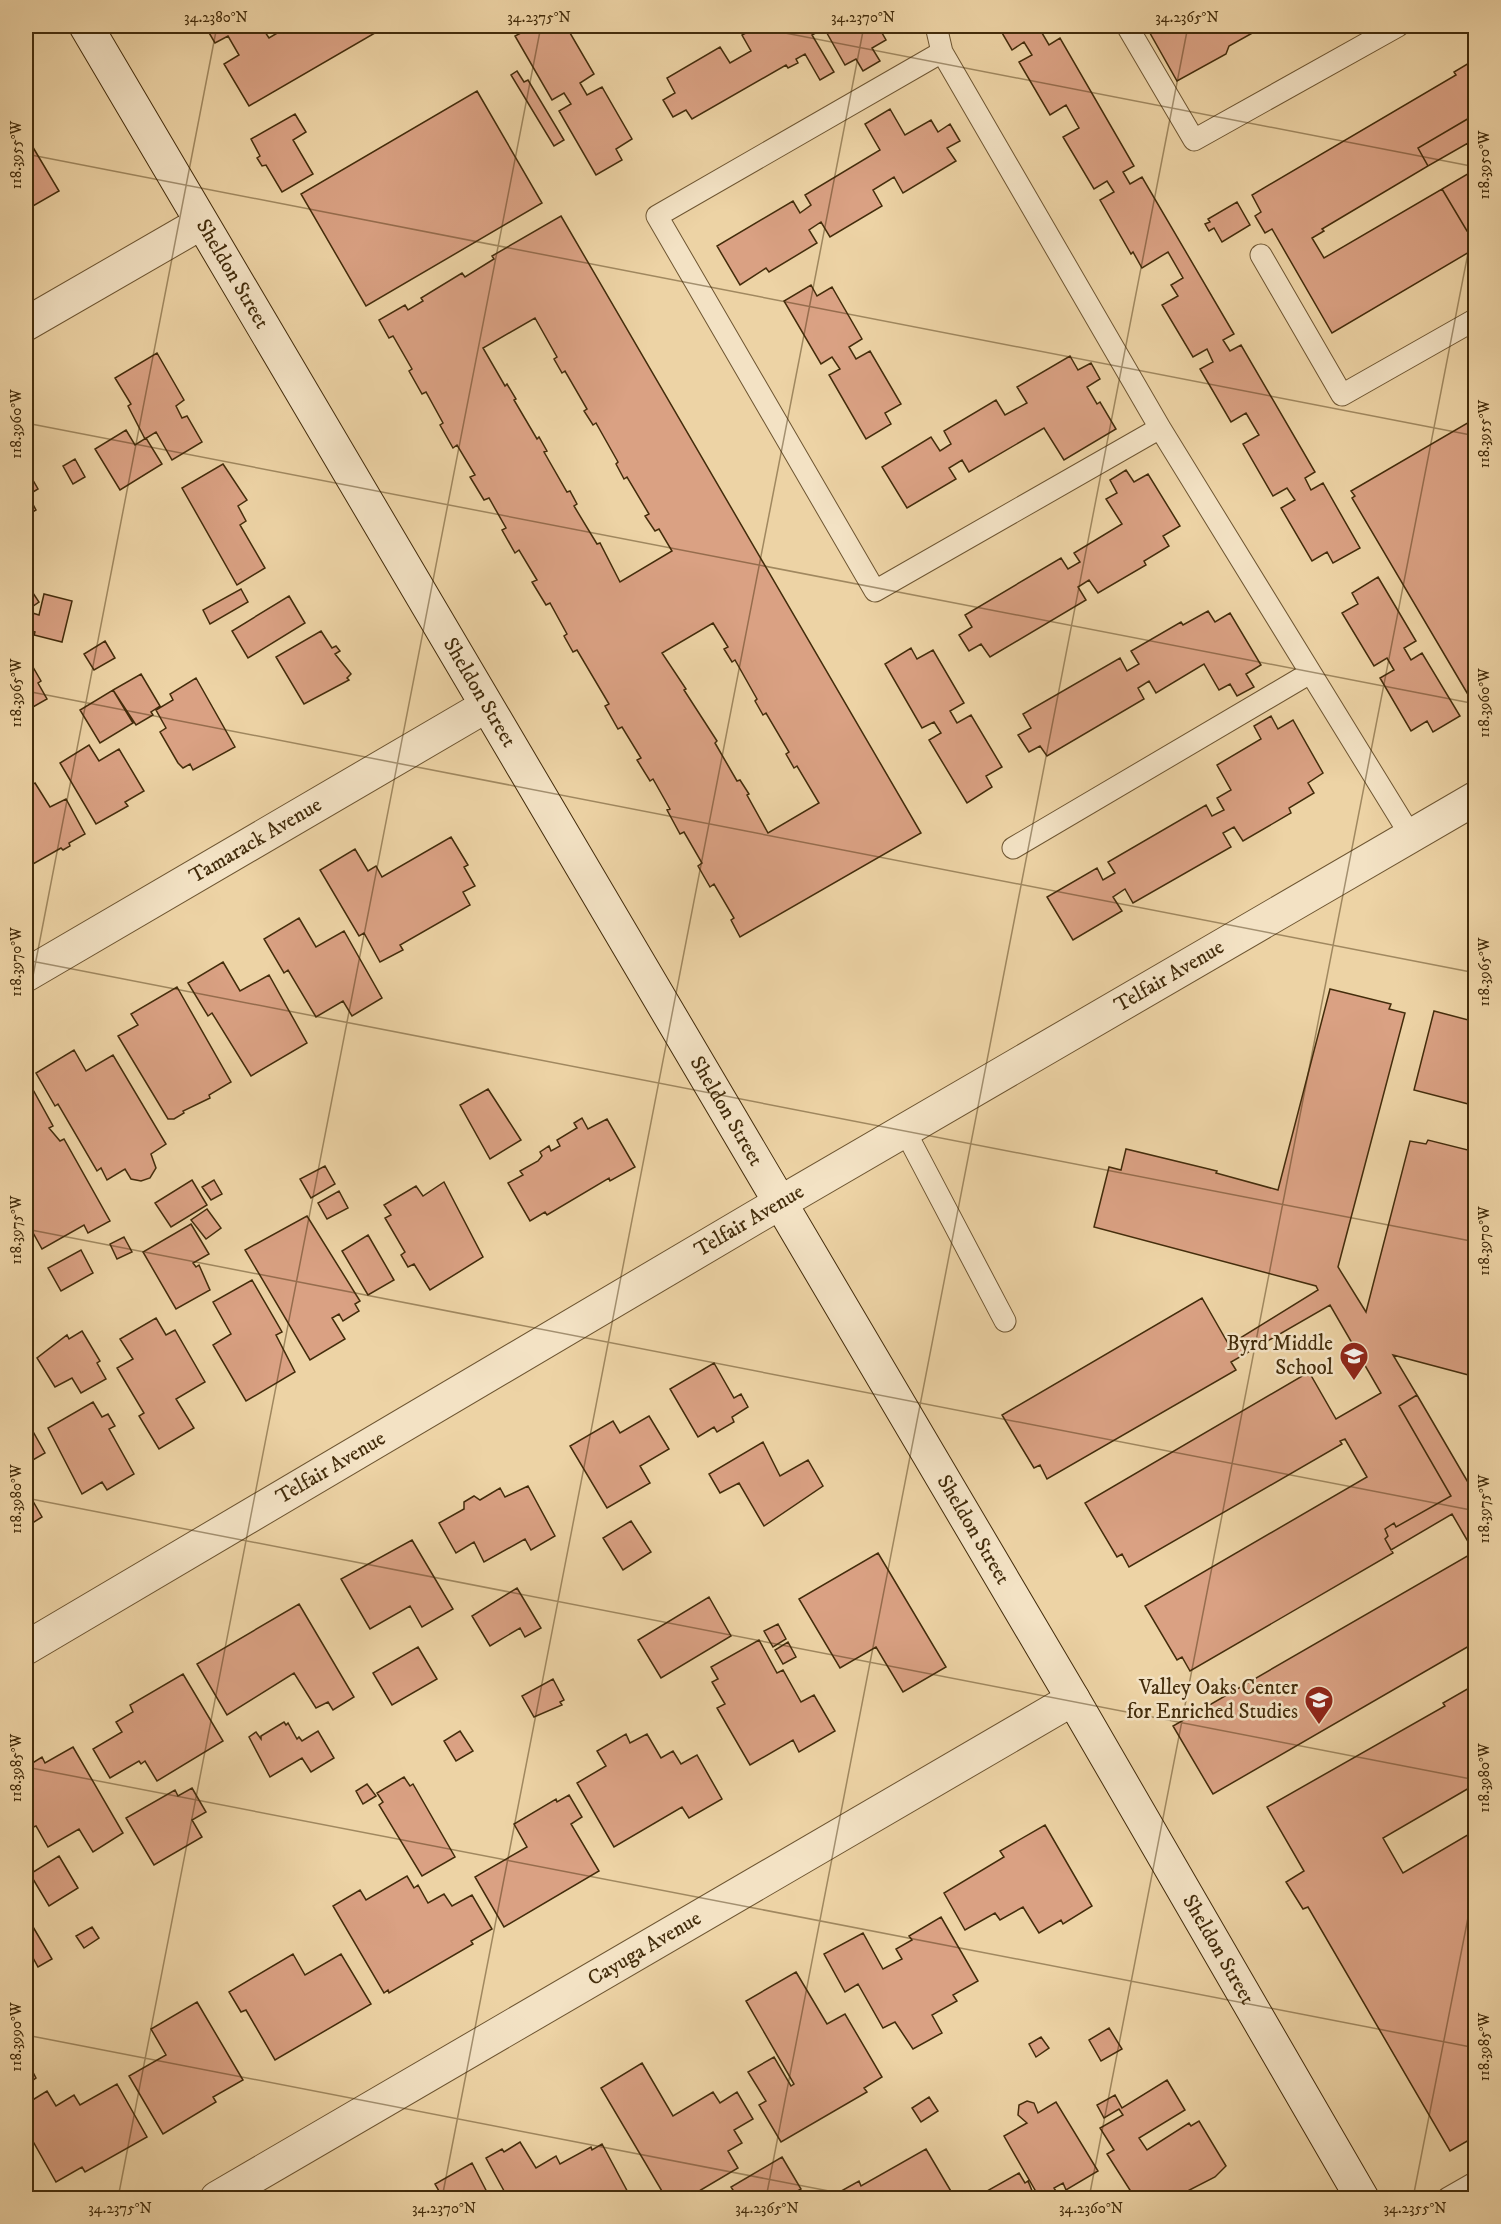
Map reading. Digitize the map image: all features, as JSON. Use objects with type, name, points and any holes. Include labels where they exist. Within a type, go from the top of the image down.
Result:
[{"type":"street","name":"Sheldon Street","points":[[86,26],[1073,1699],[1362,2198]]},
{"type":"street","points":[[26,324],[201,223]]},
{"type":"street","name":"Tamarack Avenue","points":[[26,975],[486,706]]},
{"type":"street","name":"Telfair Avenue","points":[[26,1648],[779,1203],[1476,798]]},
{"type":"street","name":"Cayuga Avenue","points":[[217,2199],[1073,1699]]},
{"type":"lane","points":[[936,26],[942,52],[1160,428],[1411,836]]},
{"type":"lane","points":[[1127,26],[1194,140],[1398,26]]},
{"type":"lane","points":[[942,52],[657,216],[662,226],[875,591],[1160,428]]},
{"type":"lane","points":[[1261,255],[1342,395],[1476,319]]},
{"type":"lane","points":[[1013,848],[1310,673]]},
{"type":"lane","points":[[905,1131],[1005,1322]]},
{"type":"lane","points":[[1448,2199],[1476,2182]]},
{"type":"building","points":[[205,26],[261,26],[269,38],[289,26],[387,26],[249,106],[224,64],[239,55],[228,36],[215,43]]},
{"type":"building","points":[[534,26],[545,26],[548,31],[558,26],[566,26],[594,74],[580,83],[587,95],[602,87],[632,139],[616,149],[622,160],[596,175],[559,111],[571,104],[564,93],[552,100],[515,36]]},
{"type":"building","points":[[759,26],[878,26],[886,40],[872,48],[880,61],[863,71],[856,59],[845,65],[824,28],[812,35],[834,72],[820,80],[805,54],[796,59],[798,63],[788,68],[786,65],[692,119],[686,110],[673,117],[663,100],[675,93],[667,78],[720,47],[730,63],[751,51],[742,35]]},
{"type":"building","points":[[998,26],[1053,26],[1042,33],[1049,45],[1060,38],[1134,166],[1123,172],[1130,184],[1142,177],[1234,334],[1223,340],[1230,351],[1241,345],[1315,472],[1305,478],[1311,490],[1323,483],[1360,548],[1333,563],[1327,552],[1312,561],[1281,508],[1295,500],[1287,488],[1273,496],[1243,444],[1259,435],[1246,413],[1231,422],[1200,369],[1213,362],[1207,349],[1193,357],[1162,305],[1178,296],[1171,285],[1183,278],[1168,252],[1142,268],[1133,252],[1131,254],[1100,200],[1114,192],[1107,181],[1094,189],[1063,137],[1079,128],[1066,105],[1050,115],[1019,62],[1032,55],[1024,42],[1012,50]]},
{"type":"building","points":[[1146,26],[1265,26],[1229,46],[1226,54],[1177,81]]},
{"type":"building","points":[[1474,60],[1476,114],[1418,148],[1428,166],[1322,229],[1324,231],[1312,238],[1324,258],[1442,189],[1467,231],[1476,226],[1476,248],[1332,333],[1272,229],[1265,233],[1255,216],[1261,212],[1252,195],[1456,75],[1454,72]]},
{"type":"building","points":[[517,71],[524,82],[528,80],[564,140],[554,146],[511,75]]},
{"type":"building","points":[[477,91],[542,203],[366,306],[301,194]]},
{"type":"building","points":[[890,109],[905,135],[931,120],[938,132],[950,124],[960,141],[947,148],[956,161],[903,193],[894,177],[873,190],[882,206],[830,237],[821,222],[809,230],[817,243],[769,272],[766,268],[740,285],[717,246],[793,201],[800,213],[811,205],[805,195],[880,150],[865,124]]},
{"type":"building","points":[[295,114],[306,132],[293,140],[313,174],[282,192],[266,165],[262,166],[257,158],[260,156],[251,139]]},
{"type":"building","points":[[1476,114],[1476,156],[1468,143],[1428,166],[1418,148]]},
{"type":"building","points":[[31,144],[59,191],[26,210],[26,147]]},
{"type":"building","points":[[1476,169],[1476,226],[1467,231],[1442,189]]},
{"type":"building","points":[[1237,202],[1250,225],[1222,242],[1214,228],[1209,231],[1205,224],[1210,222],[1208,219]]},
{"type":"building","points":[[561,216],[921,833],[740,937],[731,920],[734,918],[714,884],[710,887],[698,866],[702,863],[684,832],[680,834],[667,810],[670,809],[653,779],[650,781],[637,760],[641,758],[622,727],[618,729],[605,706],[609,704],[577,650],[573,652],[564,636],[567,634],[550,603],[546,605],[532,582],[537,580],[519,550],[515,553],[502,530],[506,528],[489,498],[484,500],[470,477],[475,475],[457,445],[453,448],[440,425],[443,423],[426,392],[422,394],[409,371],[412,369],[393,336],[389,338],[379,320],[405,305],[408,310],[423,301],[421,298],[462,273],[465,277],[494,259],[492,256]],"holes":[[[535,318],[557,357],[554,359],[562,373],[565,371],[587,409],[584,411],[593,425],[596,423],[618,462],[616,464],[624,479],[627,477],[649,514],[645,516],[655,531],[659,529],[672,551],[620,582],[600,543],[597,544],[574,506],[577,504],[570,491],[567,492],[544,452],[547,451],[539,437],[537,439],[514,400],[516,399],[507,384],[505,386],[483,348]],[[713,623],[728,647],[724,649],[732,662],[735,660],[757,699],[755,701],[763,715],[766,713],[789,752],[786,754],[794,768],[797,766],[819,803],[768,833],[747,795],[749,794],[740,780],[737,781],[715,743],[717,741],[662,653]]]},
{"type":"building","points":[[811,285],[817,296],[832,287],[862,339],[849,347],[856,359],[870,351],[901,404],[885,413],[891,424],[866,439],[829,375],[840,369],[832,357],[821,364],[784,301]]},
{"type":"building","points":[[157,353],[184,400],[176,406],[182,418],[187,416],[202,442],[172,460],[156,432],[145,439],[128,406],[131,404],[115,378]]},
{"type":"building","points":[[1070,356],[1078,370],[1091,363],[1100,379],[1087,387],[1097,404],[1100,402],[1116,429],[1064,460],[1044,428],[969,472],[962,460],[949,468],[956,479],[907,508],[882,467],[931,437],[940,451],[951,444],[944,431],[996,400],[1005,415],[1027,403],[1017,387]]},
{"type":"building","points":[[1476,418],[1476,702],[1473,703],[1352,498],[1355,496],[1351,491]]},
{"type":"building","points":[[126,430],[135,445],[146,438],[162,464],[120,490],[95,449]]},
{"type":"building","points":[[75,459],[85,477],[73,484],[63,466]]},
{"type":"building","points":[[223,464],[247,500],[238,506],[246,521],[240,525],[265,568],[237,585],[182,488]]},
{"type":"building","points":[[26,468],[38,489],[28,495],[36,510],[26,516]]},
{"type":"building","points":[[1126,470],[1134,482],[1148,474],[1180,526],[1163,536],[1169,546],[1144,561],[1146,565],[1098,593],[1089,580],[1078,587],[1086,600],[990,657],[981,644],[969,651],[959,635],[972,627],[965,615],[1061,558],[1068,569],[1080,562],[1074,553],[1122,524],[1106,499],[1117,493],[1110,480]]},
{"type":"building","points":[[1378,577],[1416,641],[1404,648],[1411,660],[1422,653],[1460,716],[1433,732],[1427,721],[1411,731],[1380,678],[1394,670],[1387,658],[1374,666],[1342,613],[1358,604],[1352,593]]},
{"type":"building","points":[[29,587],[39,602],[26,611],[26,590]]},
{"type":"building","points":[[241,589],[248,602],[210,624],[203,610]]},
{"type":"building","points":[[44,594],[72,601],[62,642],[34,635],[35,632],[26,629],[26,611],[39,615]]},
{"type":"building","points":[[289,596],[305,623],[248,658],[232,631]]},
{"type":"building","points":[[1208,611],[1215,622],[1230,613],[1261,665],[1246,674],[1254,687],[1237,696],[1230,684],[1219,690],[1204,664],[1156,693],[1149,681],[1138,688],[1144,699],[1047,756],[1040,746],[1029,752],[1018,735],[1031,728],[1023,714],[1120,658],[1127,671],[1139,664],[1131,651],[1181,622],[1183,625]]},
{"type":"building","points":[[321,631],[332,648],[336,646],[340,651],[335,654],[351,674],[347,678],[349,680],[304,704],[276,657]]},
{"type":"building","points":[[105,641],[115,658],[94,670],[84,654]]},
{"type":"building","points":[[911,648],[917,659],[933,650],[964,703],[950,711],[957,723],[971,715],[1002,767],[986,776],[992,787],[967,803],[929,740],[941,733],[934,722],[922,728],[885,664]]},
{"type":"building","points":[[26,655],[41,681],[38,683],[47,699],[26,711]]},
{"type":"building","points":[[141,674],[160,706],[151,712],[153,715],[136,725],[113,690]]},
{"type":"building","points":[[196,678],[235,747],[193,770],[190,764],[183,768],[178,763],[160,732],[166,728],[156,710],[173,700],[170,694]]},
{"type":"building","points":[[113,690],[133,723],[100,743],[80,710]]},
{"type":"building","points":[[1271,716],[1278,729],[1293,720],[1323,773],[1308,783],[1314,793],[1289,808],[1291,813],[1243,841],[1234,827],[1223,833],[1231,847],[1133,903],[1125,889],[1113,897],[1122,911],[1073,940],[1047,897],[1097,868],[1103,880],[1115,873],[1108,862],[1206,805],[1212,816],[1224,810],[1217,798],[1231,790],[1217,765],[1261,739],[1254,726]]},
{"type":"building","points":[[89,745],[99,761],[119,749],[144,791],[125,802],[128,806],[96,824],[60,763]]},
{"type":"building","points":[[35,783],[50,807],[66,799],[85,834],[69,843],[70,846],[63,850],[61,848],[26,868],[26,789]]},
{"type":"building","points":[[451,837],[468,865],[464,867],[475,886],[463,892],[470,905],[400,945],[403,950],[380,962],[364,933],[359,936],[320,870],[355,849],[368,871],[376,866],[382,877]]},
{"type":"building","points":[[299,918],[316,947],[344,931],[382,998],[352,1016],[343,1001],[316,1017],[288,970],[284,973],[264,939]]},
{"type":"building","points":[[223,962],[240,991],[269,975],[307,1043],[251,1076],[212,1013],[208,1016],[188,983]]},
{"type":"building","points":[[177,987],[231,1082],[209,1095],[210,1098],[183,1111],[184,1113],[174,1119],[168,1119],[118,1036],[138,1025],[131,1014]]},
{"type":"building","points":[[1330,989],[1391,1004],[1389,1009],[1405,1013],[1338,1267],[1366,1312],[1410,1141],[1426,1144],[1428,1140],[1476,1152],[1476,1377],[1393,1355],[1417,1395],[1399,1406],[1451,1496],[1396,1527],[1394,1523],[1385,1529],[1388,1536],[1385,1539],[1393,1553],[1190,1671],[1182,1657],[1177,1660],[1145,1606],[1367,1477],[1345,1439],[1340,1441],[1342,1444],[1129,1567],[1122,1554],[1117,1557],[1085,1503],[1309,1372],[1336,1419],[1381,1393],[1330,1305],[1231,1362],[1236,1370],[1047,1479],[1040,1465],[1034,1468],[1002,1415],[1202,1298],[1229,1345],[1318,1290],[1316,1286],[1094,1227],[1109,1167],[1121,1170],[1126,1149],[1217,1171],[1216,1173],[1278,1190]]},
{"type":"building","points":[[1434,1011],[1476,1022],[1476,1106],[1414,1090]]},
{"type":"building","points":[[74,1050],[86,1071],[113,1055],[166,1144],[151,1154],[156,1168],[150,1178],[141,1181],[131,1179],[125,1169],[107,1180],[101,1168],[97,1171],[58,1104],[55,1106],[36,1073]]},
{"type":"building","points":[[26,1077],[53,1126],[49,1128],[60,1141],[64,1139],[110,1221],[88,1233],[84,1225],[42,1249],[26,1220]]},
{"type":"building","points":[[488,1089],[521,1140],[490,1159],[460,1105]]},
{"type":"building","points":[[582,1118],[588,1129],[607,1119],[635,1167],[610,1181],[609,1178],[547,1215],[545,1212],[530,1221],[508,1183],[523,1175],[520,1171],[538,1161],[542,1156],[540,1152],[549,1146],[551,1151],[560,1146],[557,1140],[577,1128],[574,1123]]},
{"type":"building","points":[[325,1166],[335,1184],[311,1198],[300,1179]]},
{"type":"building","points":[[192,1180],[207,1205],[171,1227],[155,1203]]},
{"type":"building","points":[[214,1180],[222,1194],[211,1200],[202,1187]]},
{"type":"building","points":[[444,1182],[483,1257],[430,1290],[414,1264],[408,1267],[401,1255],[405,1252],[385,1218],[391,1215],[384,1205],[416,1186],[423,1196]]},
{"type":"building","points":[[339,1191],[348,1208],[327,1219],[318,1203]]},
{"type":"building","points":[[207,1209],[221,1228],[206,1239],[191,1220]]},
{"type":"building","points":[[307,1216],[360,1301],[355,1304],[359,1311],[343,1321],[339,1314],[332,1318],[345,1339],[310,1360],[245,1250]]},
{"type":"building","points":[[191,1224],[209,1254],[193,1263],[196,1267],[199,1265],[210,1290],[176,1309],[143,1252]]},
{"type":"building","points":[[368,1235],[394,1280],[368,1295],[342,1251]]},
{"type":"building","points":[[124,1237],[132,1252],[117,1259],[110,1244]]},
{"type":"building","points":[[81,1250],[93,1273],[61,1291],[48,1268]]},
{"type":"building","points":[[252,1280],[282,1332],[276,1335],[295,1372],[246,1401],[213,1345],[231,1334],[213,1302]]},
{"type":"building","points":[[156,1318],[166,1335],[175,1330],[205,1382],[176,1399],[194,1428],[159,1449],[139,1416],[144,1413],[117,1368],[133,1359],[120,1339]]},
{"type":"building","points":[[82,1331],[100,1361],[97,1363],[106,1379],[81,1393],[72,1378],[55,1387],[37,1358],[67,1335],[69,1339]]},
{"type":"building","points":[[714,1363],[734,1398],[741,1394],[748,1407],[732,1417],[734,1422],[717,1432],[714,1427],[698,1437],[670,1389]]},
{"type":"building","points":[[1417,1395],[1476,1496],[1474,1552],[1452,1514],[1391,1550],[1385,1539],[1388,1536],[1385,1529],[1394,1523],[1396,1527],[1451,1496],[1399,1406]]},
{"type":"building","points":[[93,1402],[102,1417],[108,1414],[115,1426],[109,1429],[134,1474],[107,1490],[102,1482],[82,1494],[48,1428]]},
{"type":"building","points":[[649,1416],[669,1449],[640,1466],[650,1483],[607,1508],[570,1446],[613,1421],[620,1433]]},
{"type":"building","points":[[26,1419],[45,1453],[26,1464]]},
{"type":"building","points":[[763,1442],[780,1476],[808,1460],[823,1486],[764,1526],[739,1483],[720,1493],[709,1474]]},
{"type":"building","points":[[528,1486],[555,1536],[531,1550],[525,1539],[484,1562],[474,1542],[456,1553],[439,1523],[464,1509],[464,1502],[474,1496],[480,1500],[500,1488],[505,1497]]},
{"type":"building","points":[[26,1489],[42,1517],[26,1527]]},
{"type":"building","points":[[631,1521],[651,1552],[623,1570],[603,1538]]},
{"type":"building","points":[[412,1540],[453,1609],[422,1627],[410,1606],[370,1629],[341,1579]]},
{"type":"building","points":[[1476,1551],[1476,1642],[1213,1794],[1173,1726]]},
{"type":"building","points":[[878,1553],[946,1667],[903,1692],[876,1647],[840,1668],[799,1599]]},
{"type":"building","points":[[517,1588],[541,1628],[525,1637],[520,1628],[490,1646],[472,1616]]},
{"type":"building","points":[[709,1597],[731,1636],[661,1678],[638,1640]]},
{"type":"building","points":[[299,1604],[354,1697],[333,1710],[328,1702],[316,1708],[294,1673],[227,1715],[197,1664]]},
{"type":"building","points":[[778,1624],[786,1639],[773,1647],[764,1631]]},
{"type":"building","points":[[759,1640],[777,1673],[783,1670],[801,1702],[814,1695],[835,1731],[799,1752],[793,1740],[750,1765],[717,1708],[725,1704],[712,1682],[718,1679],[711,1667]]},
{"type":"building","points":[[788,1642],[796,1657],[783,1664],[775,1650]]},
{"type":"building","points":[[418,1647],[437,1679],[392,1705],[373,1673]]},
{"type":"building","points":[[183,1674],[223,1741],[157,1781],[145,1761],[141,1764],[139,1761],[110,1778],[93,1749],[122,1732],[116,1722],[133,1712],[130,1705]]},
{"type":"building","points":[[553,1679],[564,1700],[560,1702],[562,1705],[534,1717],[522,1696]]},
{"type":"building","points":[[1476,1684],[1476,1784],[1383,1838],[1403,1873],[1476,1830],[1476,2136],[1450,2151],[1308,1907],[1303,1909],[1286,1882],[1304,1871],[1267,1807],[1445,1706],[1443,1703]]},
{"type":"building","points":[[284,1722],[286,1725],[288,1723],[297,1739],[299,1737],[302,1741],[318,1731],[334,1758],[311,1772],[302,1758],[270,1777],[249,1737],[256,1732],[261,1739],[261,1736]]},
{"type":"building","points":[[460,1731],[473,1751],[456,1761],[444,1741]]},
{"type":"building","points":[[626,1734],[630,1743],[647,1734],[661,1758],[673,1751],[681,1764],[697,1755],[722,1799],[689,1818],[682,1807],[614,1847],[577,1783],[606,1766],[597,1751]]},
{"type":"building","points":[[73,1747],[123,1833],[93,1852],[79,1829],[48,1847],[36,1826],[26,1830],[26,1767],[42,1757],[45,1763]]},
{"type":"building","points":[[404,1777],[410,1786],[413,1784],[455,1857],[422,1876],[379,1805],[383,1802],[377,1793]]},
{"type":"building","points":[[367,1784],[376,1796],[363,1804],[356,1791]]},
{"type":"building","points":[[192,1788],[206,1812],[192,1820],[202,1837],[154,1865],[126,1818],[175,1790],[178,1796]]},
{"type":"building","points":[[569,1795],[582,1817],[571,1824],[599,1871],[504,1927],[475,1877],[527,1847],[514,1824],[556,1799],[557,1802]]},
{"type":"building","points":[[1045,1825],[1092,1906],[1063,1924],[1061,1920],[1039,1933],[1023,1907],[1000,1920],[995,1913],[965,1930],[944,1893],[1004,1857],[1000,1851]]},
{"type":"building","points":[[59,1856],[78,1888],[49,1906],[30,1874]]},
{"type":"building","points":[[407,1876],[414,1888],[418,1885],[428,1903],[444,1894],[452,1906],[472,1895],[492,1929],[471,1941],[473,1944],[389,1993],[388,1990],[384,1993],[333,1906],[360,1890],[366,1900]]},
{"type":"building","points":[[26,1915],[52,1959],[38,1967],[26,1945]]},
{"type":"building","points":[[941,1917],[978,1981],[953,1995],[957,2001],[932,2015],[942,2033],[913,2049],[895,2022],[883,2028],[858,1984],[845,1992],[824,1954],[863,1933],[883,1969],[902,1959],[896,1949],[912,1940],[909,1936]]},
{"type":"building","points":[[92,1927],[99,1938],[84,1948],[76,1936]]},
{"type":"building","points":[[293,1954],[305,1975],[341,1954],[371,2004],[275,2060],[246,2010],[241,2012],[229,1992]]},
{"type":"building","points":[[796,1972],[827,2024],[845,2014],[882,2077],[864,2088],[867,2092],[781,2142],[759,2105],[766,2101],[748,2072],[774,2057],[791,2086],[794,2084],[746,2001]]},
{"type":"building","points":[[197,2002],[243,2080],[213,2097],[216,2102],[163,2134],[129,2076],[166,2055],[151,2029]]},
{"type":"building","points":[[1109,2028],[1122,2049],[1101,2061],[1089,2040]]},
{"type":"building","points":[[1041,2037],[1049,2048],[1036,2057],[1029,2044]]},
{"type":"building","points":[[26,2059],[36,2078],[26,2085]]},
{"type":"building","points":[[642,2063],[673,2116],[713,2092],[720,2103],[737,2092],[753,2119],[734,2130],[742,2143],[728,2151],[738,2168],[699,2191],[704,2198],[666,2198],[601,2088]]},
{"type":"building","points":[[1167,2080],[1185,2110],[1139,2138],[1147,2150],[1189,2123],[1191,2126],[1199,2121],[1226,2166],[1215,2177],[1174,2198],[1135,2198],[1107,2154],[1114,2150],[1100,2128],[1123,2115],[1119,2109],[1104,2118],[1097,2105],[1115,2095],[1122,2108]]},
{"type":"building","points":[[117,2084],[147,2137],[85,2172],[82,2167],[56,2182],[30,2136],[26,2104],[47,2091],[56,2106],[74,2095],[80,2105]]},
{"type":"building","points":[[929,2097],[938,2111],[921,2122],[912,2108]]},
{"type":"building","points":[[1027,2101],[1034,2103],[1038,2113],[1056,2102],[1098,2171],[1066,2190],[1063,2183],[1054,2188],[1060,2198],[1037,2198],[1039,2197],[1004,2136],[1027,2123],[1018,2115],[1019,2105]]},
{"type":"building","points":[[520,2142],[536,2168],[556,2156],[560,2164],[591,2147],[592,2150],[602,2144],[631,2198],[508,2198],[486,2158],[502,2149],[504,2152]]},
{"type":"building","points":[[926,2149],[955,2198],[867,2198],[863,2191],[850,2198],[836,2198],[834,2195],[859,2181],[861,2186]]},
{"type":"building","points":[[782,2157],[801,2189],[785,2198],[738,2198],[731,2187]]},
{"type":"building","points":[[472,2163],[490,2198],[443,2198],[435,2184]]},
{"type":"building","points":[[1019,2173],[1025,2183],[1028,2181],[1035,2198],[978,2196]]},
{"type":"place","name":"Byrd Middle School","points":[[1354,1382]]},
{"type":"place","name":"Valley Oaks Center for Enriched Studies","points":[[1319,1726]]}]
